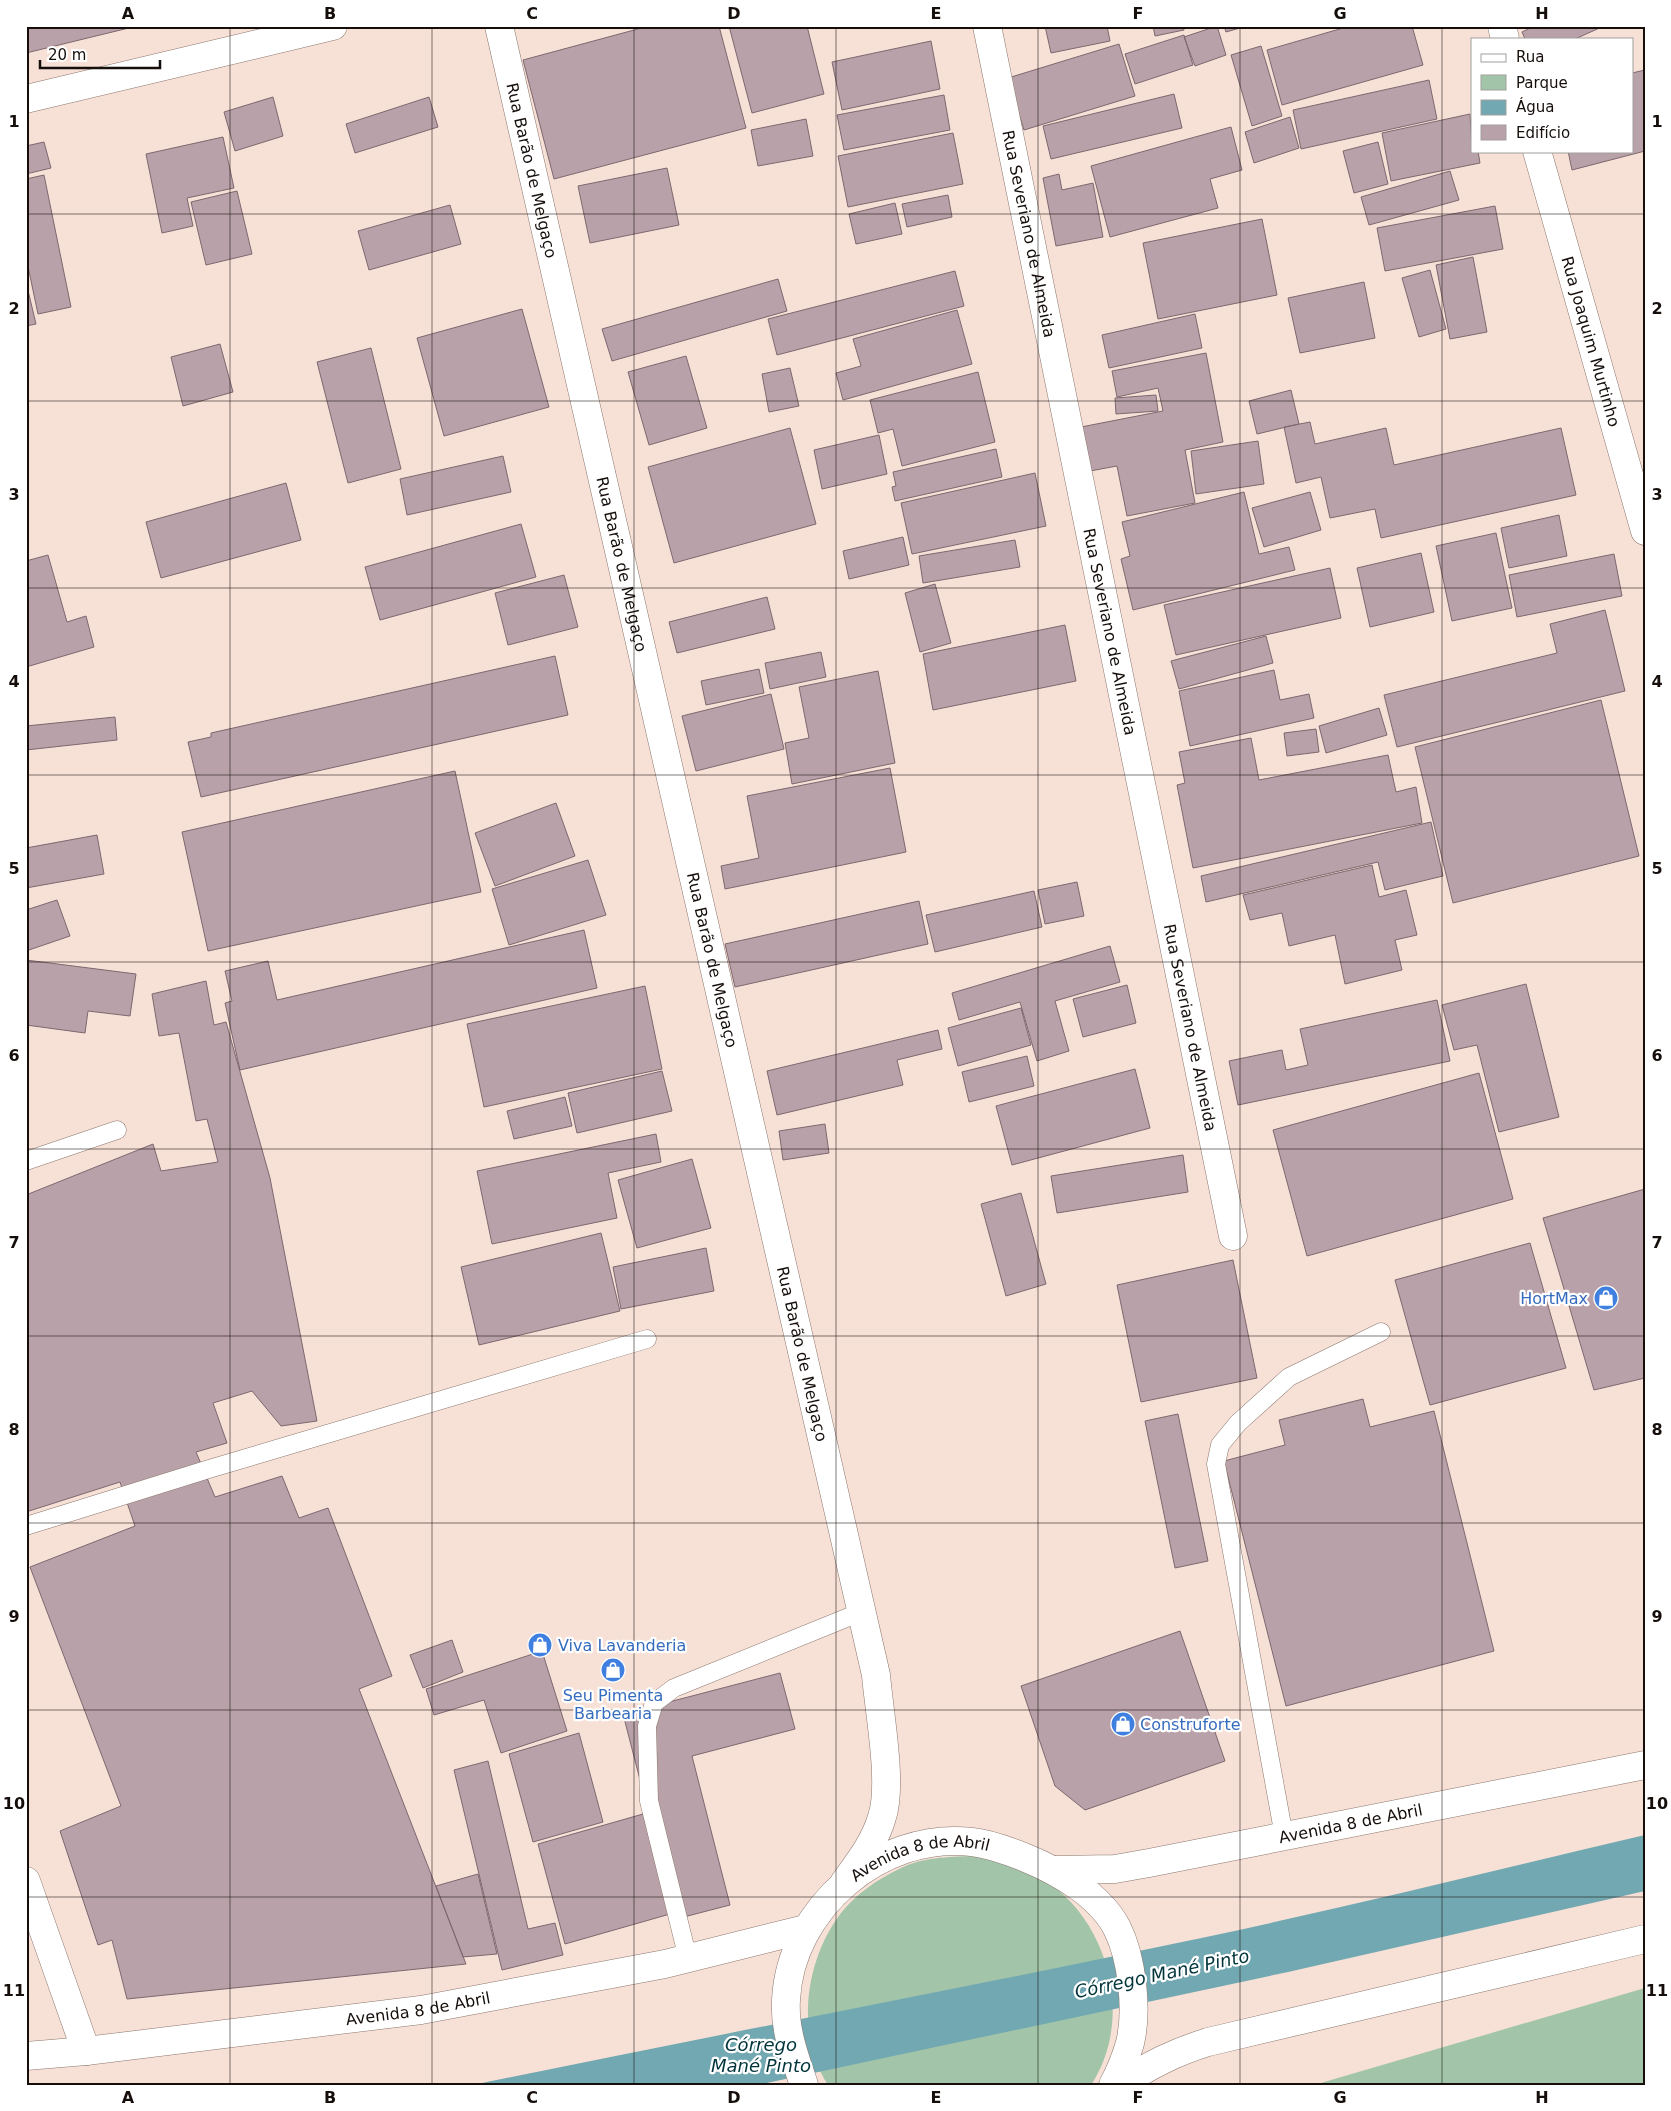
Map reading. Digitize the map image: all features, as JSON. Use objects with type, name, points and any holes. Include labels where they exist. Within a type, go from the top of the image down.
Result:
[{"type":"street","points":[[26,99],[333,26]]},
{"type":"street","name":"Rua Barão de Melgaço","points":[[499,26],[876,1675],[886,1779],[883,1815],[876,1833],[863,1856],[842,1886]]},
{"type":"street","name":"Rua Severiano de Almeida","points":[[987,26],[1233,1236]]},
{"type":"street","name":"Rua Joaquim Murtinho","points":[[1537,152],[1645,531]]},
{"type":"street","name":"Avenida 8 de Abril","points":[[1055,1870],[1115,1869],[1645,1764]]},
{"type":"street","name":"Avenida 8 de Abril","points":[[804,2085],[788,2031],[786,2002],[792,1963],[805,1929],[817,1912],[842,1886],[864,1869],[892,1854],[946,1841],[972,1842],[1004,1849],[1055,1870],[1088,1894],[1116,1927],[1131,1976],[1132,2016],[1130,2043],[1120,2071],[1112,2085]]},
{"type":"street","points":[[26,1881],[86,2051]]},
{"type":"street","name":"Avenida 8 de Abril","points":[[26,2056],[86,2051],[421,2010],[688,1959],[805,1929]]},
{"type":"street","points":[[1119,2085],[1147,2067],[1177,2052],[1208,2042],[1645,1939]]},
{"type":"lane","points":[[26,1161],[117,1130]]},
{"type":"lane","points":[[1284,1836],[1216,1464],[1220,1445],[1238,1424],[1288,1378],[1381,1332]]},
{"type":"lane","points":[[26,1526],[209,1469],[647,1340]]},
{"type":"lane","points":[[688,1959],[649,1800],[647,1726],[654,1703],[674,1688],[861,1612]]},
{"type":"green space","points":[[973,1856],[1008,1864],[1041,1878],[1064,1896],[1084,1918],[1098,1944],[1108,1972],[1112,2001],[1111,2030],[1104,2059],[1091,2085],[828,2085],[818,2065],[811,2043],[808,2021],[809,1998],[812,1975],[819,1953],[841,1913],[853,1900],[875,1882],[908,1865],[945,1857]]},
{"type":"green space","points":[[1645,1988],[1645,2085],[1314,2085]]},
{"type":"water","name":"Córrego Mané Pinto","points":[[1645,1835],[1645,1891],[1288,1972],[757,2085],[473,2085],[1211,1936]]},
{"type":"building","points":[[26,26],[137,26],[26,53]]},
{"type":"building","points":[[649,26],[719,26],[746,128],[554,179],[523,60]]},
{"type":"building","points":[[729,26],[807,26],[824,94],[752,113]]},
{"type":"building","points":[[1045,26],[1107,26],[1110,41],[1051,53]]},
{"type":"building","points":[[1153,26],[1183,26],[1184,30],[1155,36]]},
{"type":"building","points":[[1217,26],[1226,55],[1195,66],[1184,37]]},
{"type":"building","points":[[1224,26],[1247,26],[1226,32]]},
{"type":"building","points":[[1350,26],[1412,26],[1423,65],[1282,105],[1267,50]]},
{"type":"building","points":[[1534,26],[1604,26],[1577,38],[1525,38],[1522,32]]},
{"type":"building","points":[[1184,35],[1193,65],[1135,84],[1125,54]]},
{"type":"building","points":[[931,41],[940,89],[842,110],[832,62]]},
{"type":"building","points":[[1119,44],[1135,96],[1024,130],[1008,78]]},
{"type":"building","points":[[1261,46],[1282,116],[1252,126],[1231,55]]},
{"type":"building","points":[[1645,70],[1645,151],[1572,170],[1568,152],[1634,152],[1634,73]]},
{"type":"building","points":[[1429,80],[1437,119],[1301,149],[1293,110]]},
{"type":"building","points":[[1174,94],[1182,128],[1051,159],[1043,126]]},
{"type":"building","points":[[944,95],[950,130],[844,150],[837,115]]},
{"type":"building","points":[[273,97],[283,136],[235,151],[224,112]]},
{"type":"building","points":[[429,97],[438,127],[355,153],[346,124]]},
{"type":"building","points":[[1470,114],[1471,152],[1478,152],[1480,163],[1391,181],[1382,133]]},
{"type":"building","points":[[1290,117],[1299,148],[1254,163],[1245,132]]},
{"type":"building","points":[[806,119],[813,156],[758,166],[751,130]]},
{"type":"building","points":[[1231,127],[1242,170],[1210,179],[1218,208],[1110,237],[1091,166]]},
{"type":"building","points":[[953,133],[963,184],[848,207],[838,156]]},
{"type":"building","points":[[223,137],[234,188],[187,198],[193,226],[162,233],[146,154]]},
{"type":"building","points":[[44,142],[51,168],[26,174],[26,146]]},
{"type":"building","points":[[1378,142],[1388,184],[1354,193],[1343,151]]},
{"type":"building","points":[[667,168],[679,225],[590,243],[578,186]]},
{"type":"building","points":[[1450,171],[1459,200],[1369,225],[1361,197]]},
{"type":"building","points":[[1059,174],[1062,190],[1093,183],[1103,237],[1056,246],[1043,178]]},
{"type":"building","points":[[44,175],[71,307],[38,314],[26,257],[26,179]]},
{"type":"building","points":[[237,191],[252,254],[206,265],[191,202]]},
{"type":"building","points":[[948,195],[952,217],[907,227],[902,204]]},
{"type":"building","points":[[895,203],[902,234],[856,244],[849,214]]},
{"type":"building","points":[[450,205],[461,244],[369,270],[358,231]]},
{"type":"building","points":[[1495,206],[1503,249],[1385,271],[1377,228]]},
{"type":"building","points":[[1262,219],[1277,295],[1158,319],[1143,243]]},
{"type":"building","points":[[1473,257],[1487,332],[1450,339],[1436,265]]},
{"type":"building","points":[[1430,270],[1446,329],[1419,337],[1402,278]]},
{"type":"building","points":[[955,271],[964,306],[777,355],[768,319]]},
{"type":"building","points":[[778,279],[787,311],[612,361],[602,329]]},
{"type":"building","points":[[26,282],[36,324],[26,326]]},
{"type":"building","points":[[1364,282],[1375,338],[1300,353],[1288,298]]},
{"type":"building","points":[[522,309],[549,407],[444,436],[417,338]]},
{"type":"building","points":[[957,310],[972,364],[843,400],[836,373],[861,366],[853,339]]},
{"type":"building","points":[[1195,314],[1202,348],[1109,368],[1102,335]]},
{"type":"building","points":[[220,344],[233,392],[183,406],[171,357]]},
{"type":"building","points":[[371,348],[401,469],[348,483],[317,362]]},
{"type":"building","points":[[1206,353],[1223,442],[1185,450],[1195,503],[1127,516],[1117,466],[1090,471],[1081,427],[1163,411],[1158,388],[1117,397],[1112,371]]},
{"type":"building","points":[[686,356],[707,428],[649,445],[628,372]]},
{"type":"building","points":[[790,368],[799,406],[769,412],[762,374]]},
{"type":"building","points":[[978,372],[995,442],[902,466],[893,429],[878,433],[870,400]]},
{"type":"building","points":[[1291,390],[1299,424],[1257,434],[1249,401]]},
{"type":"building","points":[[1156,395],[1158,411],[1116,414],[1115,398]]},
{"type":"building","points":[[1310,422],[1315,444],[1386,428],[1394,465],[1561,428],[1576,495],[1381,538],[1375,509],[1330,518],[1321,477],[1296,483],[1284,427]]},
{"type":"building","points":[[790,428],[816,524],[674,563],[648,467]]},
{"type":"building","points":[[879,435],[887,474],[822,489],[814,450]]},
{"type":"building","points":[[1258,441],[1264,484],[1196,494],[1191,451]]},
{"type":"building","points":[[996,449],[1002,477],[895,501],[892,487],[896,486],[893,472]]},
{"type":"building","points":[[503,456],[511,492],[407,515],[400,479]]},
{"type":"building","points":[[1035,473],[1046,526],[912,554],[901,503]]},
{"type":"building","points":[[286,483],[301,540],[161,578],[146,522]]},
{"type":"building","points":[[1244,492],[1259,554],[1289,547],[1295,570],[1133,610],[1121,559],[1130,556],[1122,522]]},
{"type":"building","points":[[1310,492],[1321,530],[1264,547],[1252,508]]},
{"type":"building","points":[[1559,515],[1567,556],[1509,568],[1501,528]]},
{"type":"building","points":[[521,524],[536,577],[380,620],[365,567]]},
{"type":"building","points":[[1496,533],[1512,608],[1452,621],[1436,546]]},
{"type":"building","points":[[903,537],[909,565],[849,579],[843,551]]},
{"type":"building","points":[[1015,540],[1020,567],[923,583],[919,556]]},
{"type":"building","points":[[1421,553],[1434,612],[1370,627],[1357,568]]},
{"type":"building","points":[[1614,554],[1622,596],[1517,617],[1509,575]]},
{"type":"building","points":[[48,555],[67,622],[86,616],[94,647],[26,667],[26,561]]},
{"type":"building","points":[[1330,568],[1341,618],[1176,655],[1164,605]]},
{"type":"building","points":[[564,575],[578,627],[508,645],[495,593]]},
{"type":"building","points":[[935,584],[951,643],[920,652],[905,593]]},
{"type":"building","points":[[767,597],[775,629],[677,653],[669,622]]},
{"type":"building","points":[[1605,610],[1625,691],[1397,747],[1384,695],[1557,653],[1550,624]]},
{"type":"building","points":[[1065,625],[1076,681],[933,710],[923,654]]},
{"type":"building","points":[[1266,636],[1273,663],[1179,689],[1171,661]]},
{"type":"building","points":[[821,652],[826,677],[770,689],[765,663]]},
{"type":"building","points":[[555,656],[568,715],[201,797],[188,742],[211,737],[211,733]]},
{"type":"building","points":[[759,669],[764,693],[706,705],[701,681]]},
{"type":"building","points":[[1274,670],[1280,700],[1309,694],[1314,718],[1190,746],[1179,691]]},
{"type":"building","points":[[878,671],[895,763],[792,784],[785,743],[809,738],[799,687]]},
{"type":"building","points":[[771,694],[784,749],[696,771],[682,716]]},
{"type":"building","points":[[1601,700],[1639,856],[1453,903],[1415,747]]},
{"type":"building","points":[[1379,708],[1387,735],[1326,753],[1319,726]]},
{"type":"building","points":[[115,717],[117,740],[26,750],[26,726]]},
{"type":"building","points":[[1316,729],[1319,752],[1287,756],[1284,733]]},
{"type":"building","points":[[1251,738],[1259,780],[1388,755],[1396,792],[1416,787],[1422,823],[1193,868],[1177,785],[1185,783],[1179,752]]},
{"type":"building","points":[[890,768],[906,852],[725,889],[721,866],[759,858],[747,796]]},
{"type":"building","points":[[455,771],[481,892],[208,951],[182,832]]},
{"type":"building","points":[[556,803],[575,856],[495,886],[475,833]]},
{"type":"building","points":[[1431,822],[1443,876],[1385,890],[1378,862],[1206,902],[1201,876]]},
{"type":"building","points":[[97,835],[104,874],[26,888],[26,848]]},
{"type":"building","points":[[588,860],[606,915],[509,945],[492,889]]},
{"type":"building","points":[[1372,865],[1379,897],[1406,890],[1417,935],[1395,940],[1402,970],[1345,984],[1335,935],[1289,946],[1282,913],[1250,920],[1243,895]]},
{"type":"building","points":[[1077,882],[1084,916],[1045,924],[1038,890]]},
{"type":"building","points":[[1034,891],[1042,927],[935,952],[926,915]]},
{"type":"building","points":[[57,900],[70,936],[26,951],[26,910]]},
{"type":"building","points":[[919,901],[928,944],[735,987],[725,944]]},
{"type":"building","points":[[584,930],[597,988],[240,1070],[225,1003],[232,1001],[225,971],[268,961],[277,1000]]},
{"type":"building","points":[[1110,946],[1120,982],[1055,1001],[1069,1051],[1037,1061],[1020,1002],[959,1020],[952,993]]},
{"type":"building","points":[[26,960],[136,974],[130,1016],[88,1011],[85,1033],[26,1025]]},
{"type":"building","points":[[206,981],[214,1025],[226,1022],[270,1178],[317,1421],[281,1426],[252,1391],[213,1403],[227,1443],[196,1452],[215,1497],[282,1476],[299,1518],[328,1508],[392,1676],[359,1689],[466,1964],[127,1999],[112,1940],[98,1945],[60,1831],[121,1806],[30,1567],[135,1526],[120,1482],[26,1512],[26,1195],[153,1144],[161,1171],[218,1162],[207,1119],[196,1121],[179,1033],[159,1036],[152,994]]},
{"type":"building","points":[[1526,984],[1559,1117],[1499,1132],[1477,1045],[1454,1050],[1442,1005]]},
{"type":"building","points":[[1127,985],[1136,1023],[1083,1037],[1073,999]]},
{"type":"building","points":[[645,986],[662,1069],[484,1107],[467,1024]]},
{"type":"building","points":[[1437,1000],[1450,1061],[1238,1105],[1229,1061],[1282,1050],[1286,1070],[1308,1065],[1300,1029]]},
{"type":"building","points":[[1021,1008],[1031,1045],[958,1066],[948,1028]]},
{"type":"building","points":[[938,1030],[942,1049],[897,1060],[903,1085],[777,1115],[767,1071]]},
{"type":"building","points":[[1027,1056],[1034,1086],[969,1102],[962,1072]]},
{"type":"building","points":[[1135,1069],[1150,1128],[1012,1165],[996,1106]]},
{"type":"building","points":[[662,1071],[672,1111],[577,1133],[568,1093]]},
{"type":"building","points":[[1479,1073],[1513,1199],[1307,1256],[1273,1130]]},
{"type":"building","points":[[565,1097],[572,1126],[514,1139],[507,1111]]},
{"type":"building","points":[[825,1124],[829,1153],[783,1160],[779,1131]]},
{"type":"building","points":[[656,1134],[661,1162],[608,1173],[617,1218],[492,1244],[477,1171]]},
{"type":"building","points":[[1183,1155],[1188,1192],[1057,1213],[1051,1176]]},
{"type":"building","points":[[692,1159],[711,1228],[637,1248],[618,1180]]},
{"type":"building","name":"HortMax","points":[[1645,1189],[1645,1378],[1594,1390],[1543,1218]]},
{"type":"building","points":[[1021,1193],[1046,1284],[1006,1296],[981,1204]]},
{"type":"building","points":[[601,1233],[620,1311],[479,1345],[461,1267]]},
{"type":"building","points":[[1530,1243],[1566,1368],[1430,1405],[1395,1280]]},
{"type":"building","points":[[706,1248],[714,1291],[621,1309],[613,1267]]},
{"type":"building","points":[[1233,1260],[1257,1378],[1141,1402],[1117,1285]]},
{"type":"building","points":[[1363,1399],[1370,1427],[1434,1411],[1494,1651],[1286,1706],[1224,1461],[1285,1445],[1279,1420]]},
{"type":"building","points":[[1178,1414],[1208,1561],[1175,1568],[1145,1421]]},
{"type":"building","name":"Construforte","points":[[1180,1631],[1225,1761],[1085,1810],[1055,1786],[1021,1686]]},
{"type":"building","points":[[452,1640],[463,1672],[423,1688],[410,1655]]},
{"type":"building","points":[[542,1651],[567,1731],[501,1753],[484,1700],[434,1715],[426,1689]]},
{"type":"building","points":[[780,1673],[795,1729],[692,1756],[730,1905],[676,1919],[623,1714]]},
{"type":"building","points":[[579,1733],[603,1822],[533,1842],[509,1754]]},
{"type":"building","points":[[488,1761],[528,1929],[555,1923],[563,1955],[502,1970],[454,1770]]},
{"type":"building","points":[[643,1814],[670,1914],[565,1944],[538,1844]]},
{"type":"building","points":[[478,1874],[497,1954],[463,1957],[436,1886]]},
{"type":"place","name":"HortMax","points":[[1606,1298]]},
{"type":"place","name":"Viva Lavanderia","points":[[540,1645]]},
{"type":"place","name":"Seu Pimenta Barbearia","points":[[613,1670]]},
{"type":"place","name":"Construforte","points":[[1123,1724]]}]
